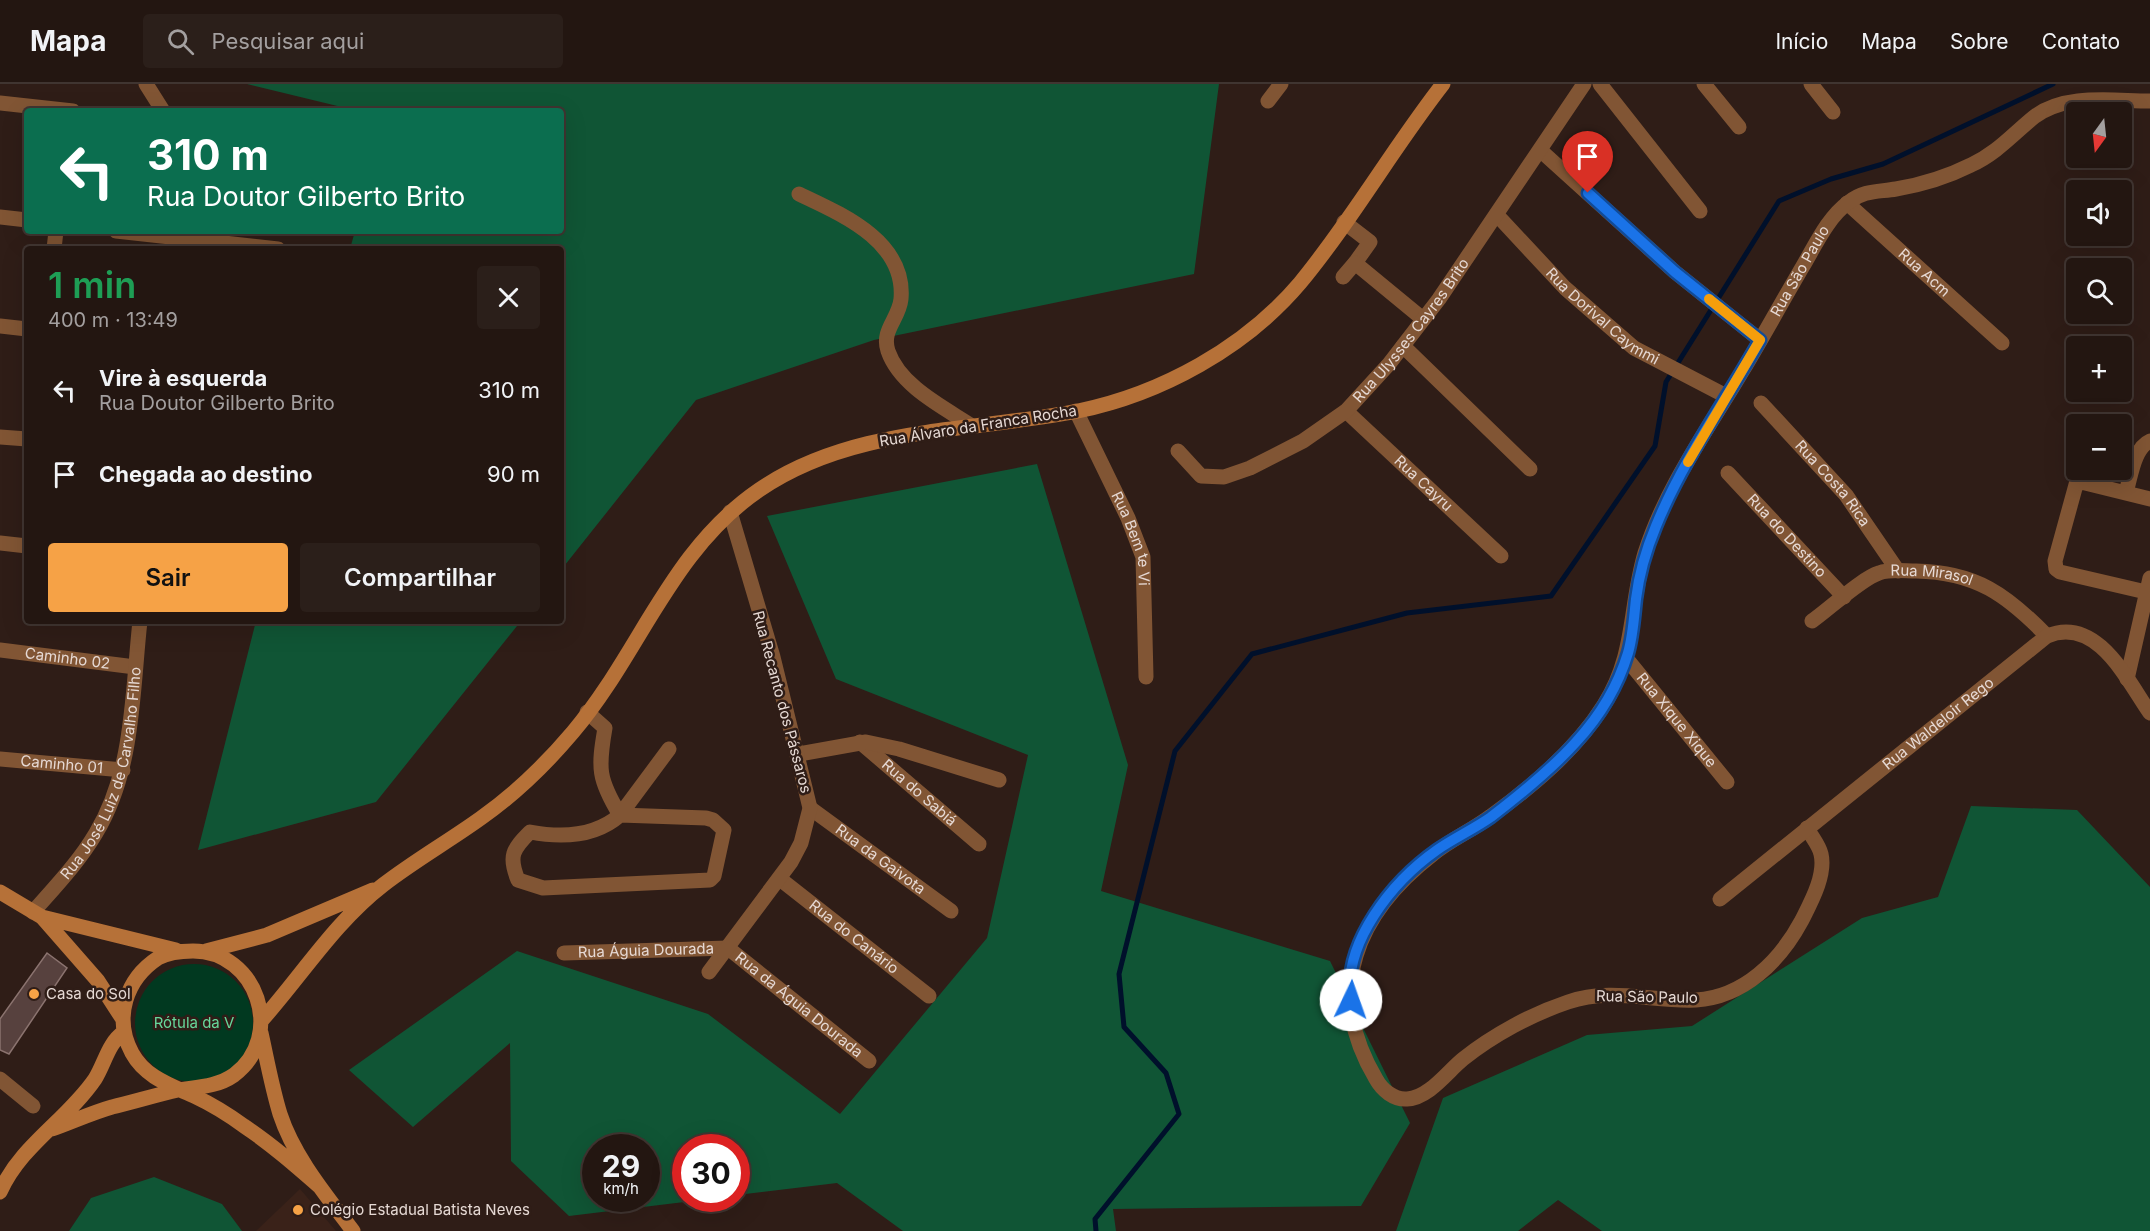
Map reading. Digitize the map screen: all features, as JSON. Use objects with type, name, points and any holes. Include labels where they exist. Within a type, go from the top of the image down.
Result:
[{"type":"main road","name":"Rua Álvaro da Franca Rocha","points":[[262,1027],[319,948],[381,886],[516,791],[576,730],[631,650],[686,561],[705,536],[730,512],[789,471],[831,455],[890,438],[1076,411],[1118,401],[1211,359],[1262,320],[1299,284],[1443,84]]},
{"type":"main road","name":"Rua Álvaro da Franca Rocha","points":[[206,951],[267,935],[381,886]]},
{"type":"main road","points":[[0,892],[38,914],[179,951],[206,951],[229,960],[247,975],[258,996],[280,1115],[319,1186],[353,1231]]},
{"type":"main road","points":[[38,914],[98,981],[123,1025],[132,1054],[147,1072],[243,1125],[319,1186]]},
{"type":"main road","points":[[0,1192],[19,1159],[52,1129],[95,1078],[123,1025],[125,999],[133,982],[145,967],[161,957],[179,951]]},
{"type":"main road","points":[[52,1129],[111,1108],[178,1090],[206,1087],[231,1077],[250,1058],[262,1027]]},
{"type":"street","points":[[146,84],[161,108]]},
{"type":"street","points":[[1268,100],[1281,84]]},
{"type":"street","points":[[1600,84],[1700,212]]},
{"type":"street","points":[[1704,84],[1739,127]]},
{"type":"street","points":[[1811,84],[1833,112]]},
{"type":"street","name":"Rua Ulysses Cayres Brito","points":[[1178,451],[1201,476],[1224,477],[1258,464],[1303,441],[1346,411],[1403,346],[1423,319],[1497,215],[1580,86]]},
{"type":"street","name":"Rua São Paulo","points":[[1807,828],[1821,853],[1817,885],[1792,939],[1779,956],[1745,985],[1730,993],[1697,1000],[1624,994],[1571,1000],[1509,1029],[1463,1059],[1417,1096],[1404,1100],[1390,1095],[1379,1085],[1357,1035],[1349,987],[1354,960],[1366,929],[1377,908],[1436,851],[1488,819],[1516,798],[1575,744],[1606,702],[1626,658],[1646,551],[1683,470],[1819,238],[1847,203],[1868,192],[1912,185],[1973,165],[2002,147],[2036,115],[2048,108],[2071,102],[2096,100],[2150,101]]},
{"type":"street","points":[[0,103],[45,108]]},
{"type":"street","points":[[1540,150],[1675,272],[1760,340]]},
{"type":"street","points":[[799,194],[857,224],[887,252],[897,271],[900,299],[885,337],[888,351],[897,369],[921,393],[972,426]]},
{"type":"street","name":"Rua Acm","points":[[1847,203],[1923,275],[2002,343]]},
{"type":"street","name":"Rua Dorival Caymmi","points":[[1497,215],[1565,288],[1634,348],[1726,396]]},
{"type":"street","points":[[0,217],[24,220]]},
{"type":"street","points":[[1343,277],[1373,237],[1344,222]]},
{"type":"street","points":[[140,234],[248,246]]},
{"type":"street","points":[[1355,263],[1423,319]]},
{"type":"street","points":[[0,326],[24,329]]},
{"type":"street","points":[[1403,346],[1530,469]]},
{"type":"street","name":"Rua Costa Rica","points":[[1761,403],[1846,495],[1898,571]]},
{"type":"street","name":"Rua Bem te Vi","points":[[1076,411],[1128,518],[1143,557],[1146,676]]},
{"type":"street","name":"Rua Cayru","points":[[1346,411],[1501,556]]},
{"type":"street","points":[[0,437],[24,439]]},
{"type":"street","points":[[2126,492],[2138,453],[2149,441]]},
{"type":"street","name":"Rua do Destino","points":[[1728,473],[1844,597]]},
{"type":"street","points":[[2127,679],[2148,585],[2060,572],[2055,565],[2056,557],[2076,482],[2150,499]]},
{"type":"street","name":"Rua Recanto dos Pássaros","points":[[709,972],[780,879],[801,843],[810,808],[799,754],[773,657],[730,512]]},
{"type":"street","points":[[0,543],[24,546]]},
{"type":"street","name":"Rua Mirasol","points":[[1812,621],[1877,573],[1941,572],[1980,583],[2009,599],[2047,636]]},
{"type":"street","name":"Rua José Luiz de Carvalho Filho","points":[[38,914],[96,834],[114,797],[123,770],[129,737],[140,624]]},
{"type":"street","name":"Rua Waldeloir Rego","points":[[1720,899],[2047,636],[2057,632],[2076,631],[2099,644],[2150,713]]},
{"type":"street","name":"Caminho 02","points":[[0,650],[135,667]]},
{"type":"street","name":"Rua Xique Xique","points":[[1626,658],[1727,782]]},
{"type":"street","points":[[587,712],[605,728],[599,763],[604,790],[620,815]]},
{"type":"street","points":[[799,754],[860,742],[892,747],[999,780]]},
{"type":"street","name":"Rua do Sabiá","points":[[860,742],[979,844]]},
{"type":"street","points":[[620,815],[645,814],[713,820],[724,830],[714,876],[710,880],[543,888],[518,880],[512,867],[512,857],[515,847],[530,832],[556,836],[583,834],[602,827],[620,815],[669,749]]},
{"type":"street","name":"Caminho 01","points":[[0,759],[123,770]]},
{"type":"street","name":"Rua da Gaivota","points":[[810,808],[951,912]]},
{"type":"street","name":"Rua do Canário","points":[[780,879],[929,996]]},
{"type":"street","name":"Rua Águia Dourada","points":[[564,953],[729,948]]},
{"type":"street","name":"Rua da Águia Dourada","points":[[729,948],[869,1060]]},
{"type":"street","points":[[0,1079],[33,1106]]},
{"type":"shaded area","name":"Colégio Estadual Batista Neves","points":[[300,1189],[336,1231],[256,1231]]},
{"type":"green space","points":[[247,84],[1219,84],[1194,274],[874,340],[696,400],[564,566],[564,246],[351,246],[354,234],[564,234],[564,108],[346,108]]},
{"type":"green space","points":[[1037,464],[1128,765],[1101,891],[1330,961],[1410,1123],[1361,1206],[1113,1209],[1116,1231],[903,1231],[837,1183],[750,1193],[750,1134],[672,1134],[672,1203],[660,1205],[660,1134],[582,1134],[582,1212],[602,1212],[569,1216],[511,1161],[510,1043],[413,1127],[349,1070],[517,951],[708,1014],[840,1114],[987,938],[1028,755],[836,679],[767,516]]},
{"type":"green space","points":[[255,624],[519,624],[376,802],[198,850]]},
{"type":"green space","points":[[1971,806],[2077,810],[2150,887],[2150,1231],[1602,1231],[1558,1200],[1518,1231],[1396,1231],[1443,1098],[1587,1035],[1692,1026],[1862,918],[1938,897]]},
{"type":"green space","name":"Rótula da V","points":[[194,964],[217,969],[236,981],[248,1000],[253,1023],[248,1046],[236,1065],[217,1077],[194,1082],[171,1077],[152,1065],[140,1046],[135,1023],[140,1000],[152,981],[171,969]]},
{"type":"green space","points":[[154,1177],[222,1204],[242,1231],[69,1231],[91,1198]]},
{"type":"building","name":"Casa do Sol","points":[[47,953],[67,968],[9,1054],[0,1050],[0,1019]]},
{"type":"waterway","points":[[1096,1231],[1095,1219],[1179,1114],[1166,1073],[1124,1027],[1119,974],[1175,751],[1252,654],[1407,613],[1551,596],[1655,446],[1666,382],[1779,201],[1831,179],[1883,164],[2053,84]]},
{"type":"slow traffic","points":[[1688,462],[1760,340],[1709,299]]},
{"type":"place","name":"Casa do Sol","points":[[34,994]]},
{"type":"place","name":"Colégio Estadual Batista Neves","points":[[298,1210]]},
{"type":"route","points":[[1351,1000],[1349,987],[1354,960],[1377,908],[1411,872],[1436,851],[1488,819],[1534,784],[1575,744],[1606,702],[1628,653],[1640,574],[1657,522],[1683,470],[1760,340],[1675,272],[1588,193]]}]
